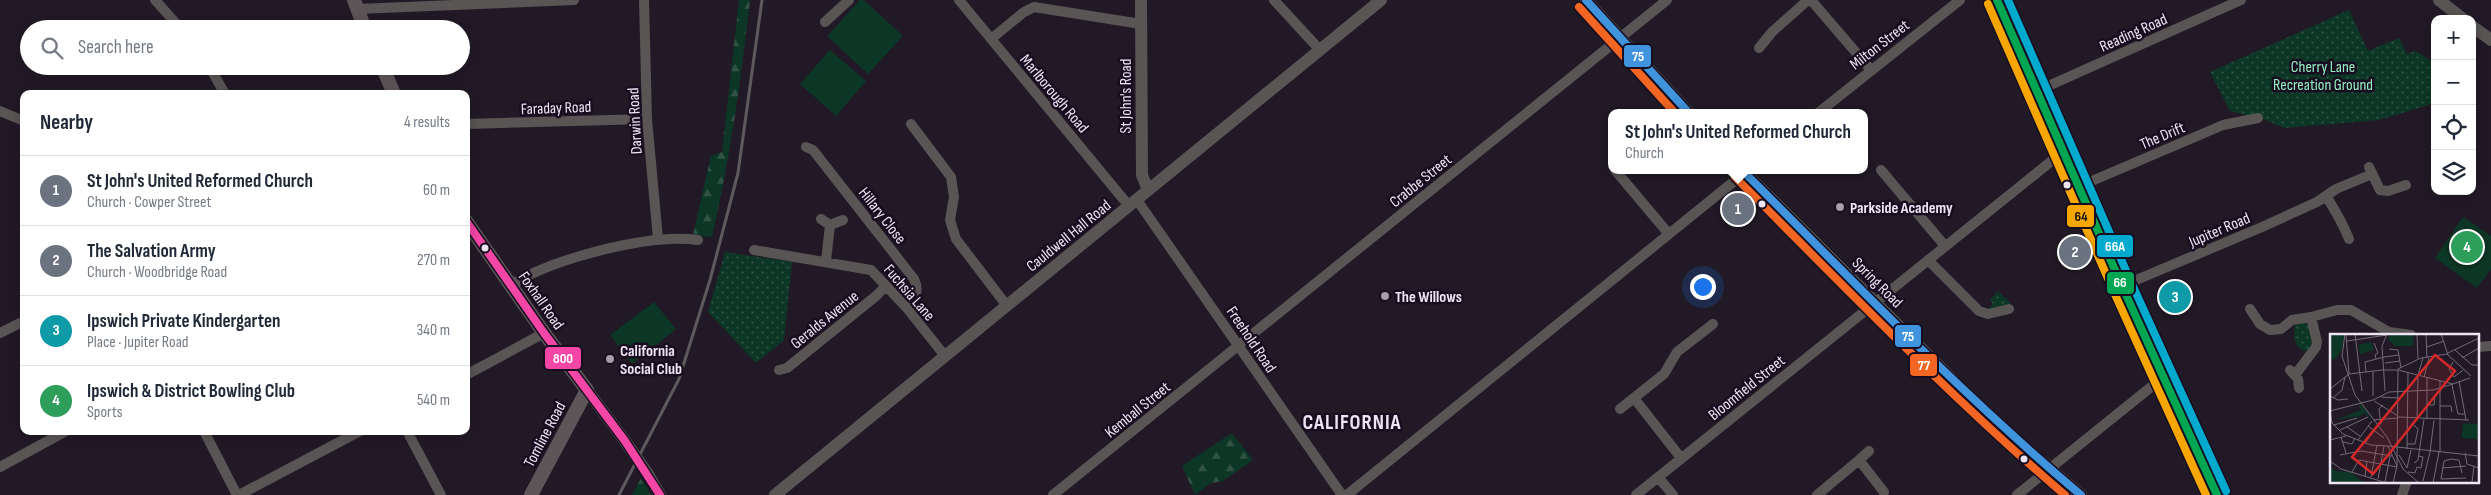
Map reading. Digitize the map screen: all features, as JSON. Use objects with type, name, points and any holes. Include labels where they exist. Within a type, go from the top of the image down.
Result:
[{"type":"main road","points":[[1997,0],[2080,186],[2122,286],[2217,495]]},
{"type":"main road","points":[[356,5],[362,20]]},
{"type":"main road","points":[[386,75],[392,90]]},
{"type":"main road","name":"Foxhall Road","points":[[470,227],[544,333],[587,390]]},
{"type":"main road","name":"Tomline Road","points":[[531,495],[587,390]]},
{"type":"street","points":[[155,0],[173,20]]},
{"type":"street","points":[[356,5],[574,0]]},
{"type":"street","name":"Darwin Road","points":[[644,0],[648,119],[658,239]]},
{"type":"street","points":[[825,22],[849,0]]},
{"type":"street","name":"Marlborough Road","points":[[958,0],[1133,203]]},
{"type":"street","name":"St John's Road","points":[[1141,0],[1142,175],[1148,190]]},
{"type":"street","points":[[1274,0],[1320,50]]},
{"type":"street","name":"Cauldwell Hall Road","points":[[775,495],[1381,0]]},
{"type":"street","points":[[1586,0],[1685,109]]},
{"type":"street","name":"Crabbe Street","points":[[1239,346],[1667,0]]},
{"type":"street","points":[[1759,48],[1772,32],[1810,0],[1871,70]]},
{"type":"street","name":"Milton Street","points":[[1823,109],[1960,0]]},
{"type":"street","name":"Reading Road","points":[[2037,92],[2241,0]]},
{"type":"street","points":[[2439,0],[2458,15]]},
{"type":"street","points":[[991,39],[1024,12],[1040,4],[1142,24]]},
{"type":"street","points":[[2476,29],[2491,40]]},
{"type":"street","points":[[213,75],[223,90]]},
{"type":"street","points":[[0,111],[20,119]]},
{"type":"street","name":"The Drift","points":[[2080,186],[2223,125],[2258,118]]},
{"type":"street","name":"Faraday Road","points":[[470,124],[648,119]]},
{"type":"street","points":[[911,124],[951,177],[954,189],[950,220],[953,232],[1007,306]]},
{"type":"street","name":"Hillary Close","points":[[806,148],[813,150],[914,279],[917,287],[916,294],[906,307]]},
{"type":"street","name":"Bloomfield Street","points":[[1636,495],[2064,151]]},
{"type":"street","points":[[1882,170],[1945,246]]},
{"type":"street","name":"Jupiter Road","points":[[2122,286],[2262,227],[2326,196],[2336,188],[2370,170],[2377,186],[2384,192],[2406,186]]},
{"type":"street","points":[[1618,174],[1668,233]]},
{"type":"street","points":[[1346,495],[1741,174]]},
{"type":"street","name":"Spring Road","points":[[1748,174],[1961,388],[2081,495]]},
{"type":"street","points":[[2326,196],[2338,220],[2343,222],[2349,239]]},
{"type":"street","name":"Freehold Road","points":[[1133,203],[1239,346],[1342,495]]},
{"type":"street","points":[[821,219],[830,225]]},
{"type":"street","points":[[830,225],[843,220]]},
{"type":"street","points":[[826,261],[830,225]]},
{"type":"street","points":[[511,286],[535,273],[614,247],[658,239],[698,240]]},
{"type":"street","name":"Fuchsia Lane","points":[[754,250],[866,267],[906,307],[945,356]]},
{"type":"street","points":[[1928,260],[1979,312],[1988,314],[2009,310]]},
{"type":"street","name":"Geralds Avenue","points":[[779,370],[787,368],[885,287]]},
{"type":"street","points":[[2250,309],[2260,324],[2270,330],[2281,329],[2292,320],[2337,310],[2351,310],[2367,317],[2384,329],[2406,334]]},
{"type":"street","points":[[2299,388],[2298,379],[2293,372],[2316,347],[2317,342],[2311,316]]},
{"type":"street","points":[[0,334],[20,322]]},
{"type":"street","points":[[1620,409],[1664,374],[1677,352],[1713,324]]},
{"type":"street","points":[[470,373],[544,333]]},
{"type":"street","name":"Kemball Street","points":[[1053,495],[1239,346]]},
{"type":"street","points":[[2478,347],[2491,346]]},
{"type":"street","points":[[2017,495],[2151,387],[2165,380]]},
{"type":"street","name":"Foxhall Road","points":[[587,390],[625,441],[660,495]]},
{"type":"street","points":[[1634,398],[1681,458]]},
{"type":"street","points":[[0,467],[59,435]]},
{"type":"street","points":[[206,435],[238,495],[352,435]]},
{"type":"street","points":[[409,435],[441,495]]},
{"type":"street","points":[[1817,495],[1869,451]]},
{"type":"street","points":[[1859,460],[1884,492]]},
{"type":"street","points":[[1658,477],[1672,495]]},
{"type":"street","points":[[2402,495],[2407,482]]},
{"type":"green space","points":[[739,0],[750,0],[730,149],[712,237],[693,235],[711,156],[722,152]]},
{"type":"green space","points":[[860,0],[864,0],[903,36],[868,74],[827,36]]},
{"type":"green space","name":"Cherry Lane Recreation Ground","points":[[2349,10],[2368,51],[2399,38],[2407,54],[2415,51],[2431,60],[2431,104],[2379,120],[2284,128],[2261,118],[2230,111],[2210,72]]},
{"type":"green space","points":[[830,50],[866,81],[836,116],[800,84]]},
{"type":"green space","points":[[2463,217],[2491,236],[2491,269],[2477,288],[2435,258]]},
{"type":"green space","points":[[725,252],[792,262],[784,340],[756,363],[708,312]]},
{"type":"green space","points":[[1998,291],[2011,304],[1988,309],[1993,304],[1990,300]]},
{"type":"green space","points":[[654,302],[676,329],[632,364],[610,335]]},
{"type":"green space","points":[[2301,322],[2308,325],[2312,341],[2309,350],[2306,351],[2297,345],[2294,338],[2295,326]]},
{"type":"green space","points":[[1232,433],[1253,460],[1223,481],[1211,483],[1195,495],[1182,466]]},
{"type":"green space","points":[[641,478],[651,495],[632,495]]},
{"type":"railway","points":[[619,495],[679,379],[710,280],[738,173],[762,0]]},
{"type":"transit line","name":"75","points":[[1586,0],[1685,109]]},
{"type":"transit line","name":"66","points":[[1997,0],[2122,286],[2217,495]]},
{"type":"transit line","name":"66A","points":[[2008,0],[2131,282],[2226,491]]},
{"type":"transit line","name":"64","points":[[1988,4],[2113,290],[2206,495]]},
{"type":"transit line","name":"77","points":[[1579,7],[1671,109]]},
{"type":"transit line","name":"75","points":[[1746,174],[1950,377],[2081,495]]},
{"type":"transit line","name":"77","points":[[1735,177],[1938,379],[2065,495]]},
{"type":"transit line","name":"800","points":[[470,227],[544,333],[625,441],[660,495]]},
{"type":"place","name":"Parkside Academy","points":[[1840,207]]},
{"type":"place","name":"St John's United Reformed Church","points":[[1738,209]]},
{"type":"place","name":"Ipswich & District Bowling Club","points":[[2467,247]]},
{"type":"place","name":"The Salvation Army","points":[[2075,252]]},
{"type":"place","name":"The Willows","points":[[1385,296]]},
{"type":"place","name":"Ipswich Private Kindergarten","points":[[2175,297]]},
{"type":"place","name":"California Social Club","points":[[610,359]]},
{"type":"district","name":"CALIFORNIA","points":[[1352,422]]}]
